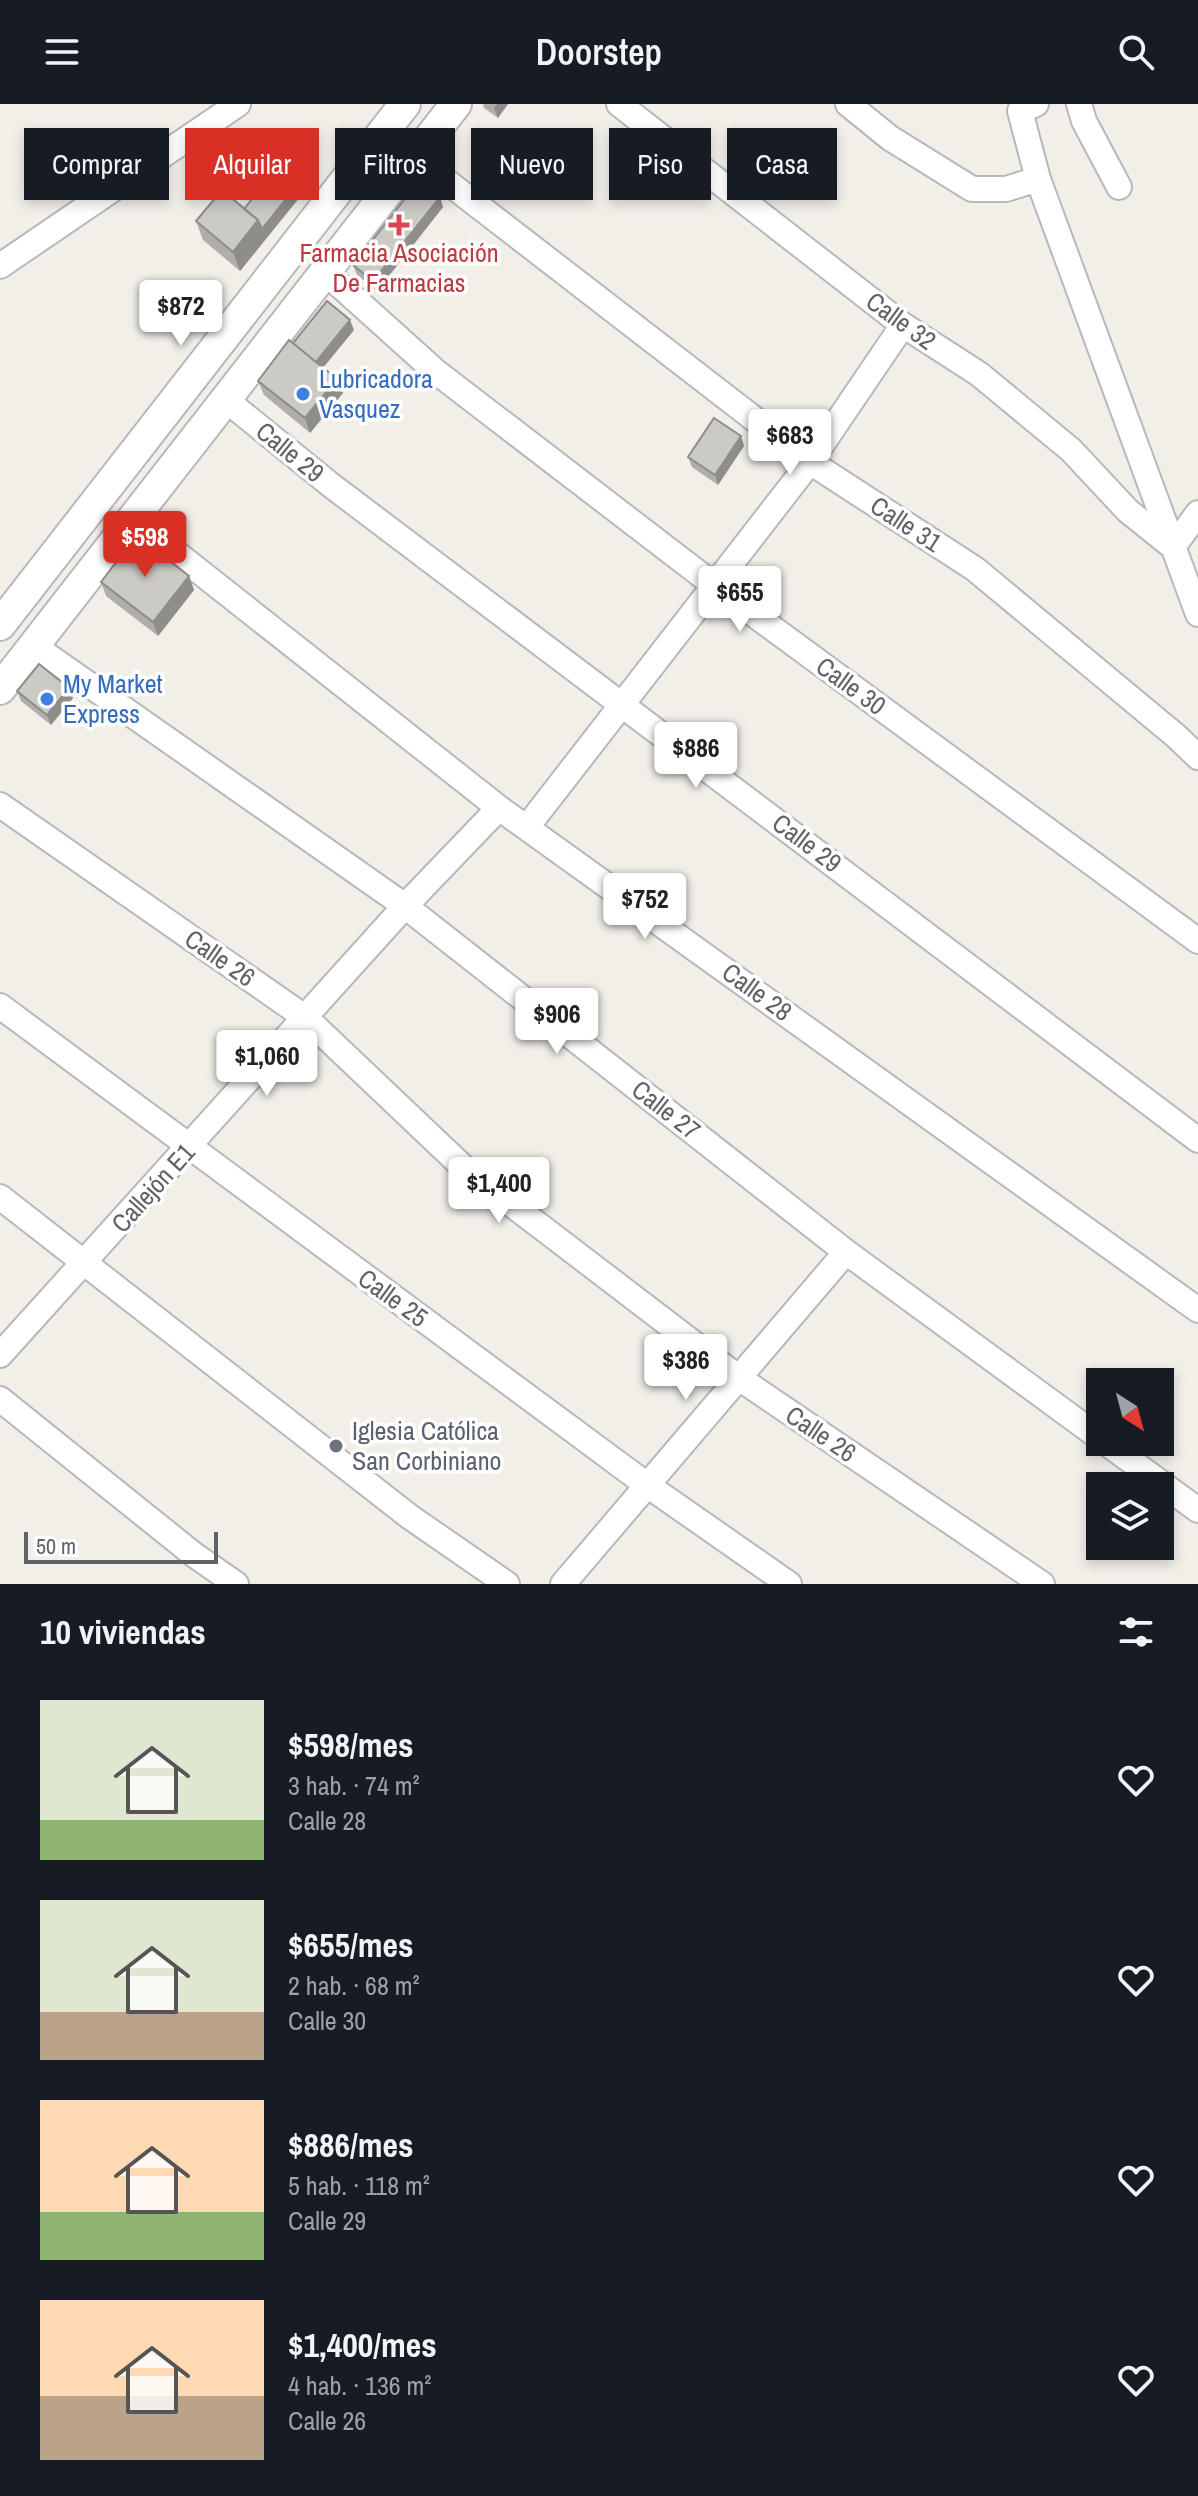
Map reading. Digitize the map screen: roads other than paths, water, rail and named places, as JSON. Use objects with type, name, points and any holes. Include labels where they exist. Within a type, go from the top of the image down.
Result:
[{"type":"street","points":[[0,266],[238,104]]},
{"type":"street","points":[[0,625],[405,104]]},
{"type":"street","name":"Calle 32","points":[[619,104],[903,325],[979,374],[1071,450],[1128,511],[1173,547]]},
{"type":"street","points":[[848,104],[890,138],[972,189],[1006,189],[1038,179]]},
{"type":"street","points":[[1079,104],[1084,121],[1119,187]]},
{"type":"street","points":[[1028,108],[1038,179],[1198,614]]},
{"type":"street","points":[[432,128],[443,110]]},
{"type":"street","name":"Calle 31","points":[[455,188],[810,462],[975,569],[1198,757]]},
{"type":"street","points":[[0,689],[381,200]]},
{"type":"street","points":[[277,332],[271,315],[274,297],[312,223]]},
{"type":"street","name":"Calle 30","points":[[325,272],[435,371],[714,585],[1198,941]]},
{"type":"street","points":[[527,827],[810,462],[903,325]]},
{"type":"street","name":"Calle 29","points":[[226,400],[332,486],[1198,1140]]},
{"type":"street","points":[[1173,547],[1198,513]]},
{"type":"street","name":"Calle 28","points":[[133,519],[499,808],[1198,1310]]},
{"type":"street","name":"Calle 27","points":[[34,646],[405,906],[846,1252],[1086,1428]]},
{"type":"street","name":"Calle 26","points":[[0,805],[306,1018],[464,1168],[739,1378],[1042,1584]]},
{"type":"street","name":"Callejón E1","points":[[0,1355],[405,906],[499,808]]},
{"type":"street","name":"Calle 25","points":[[0,1006],[647,1485],[789,1584]]},
{"type":"street","points":[[0,1197],[410,1517],[507,1584]]},
{"type":"street","points":[[563,1584],[846,1252]]},
{"type":"street","points":[[0,1399],[193,1554],[236,1584]]},
{"type":"street","points":[[1124,1456],[1198,1510]]},
{"type":"place","name":"Farmacia Asociación De Farmacias","points":[[399,225]]},
{"type":"place","name":"Lubricadora Vasquez","points":[[303,394]]},
{"type":"place","name":"My Market Express","points":[[47,699]]},
{"type":"place","name":"Iglesia Católica San Corbiniano","points":[[336,1446]]}]
